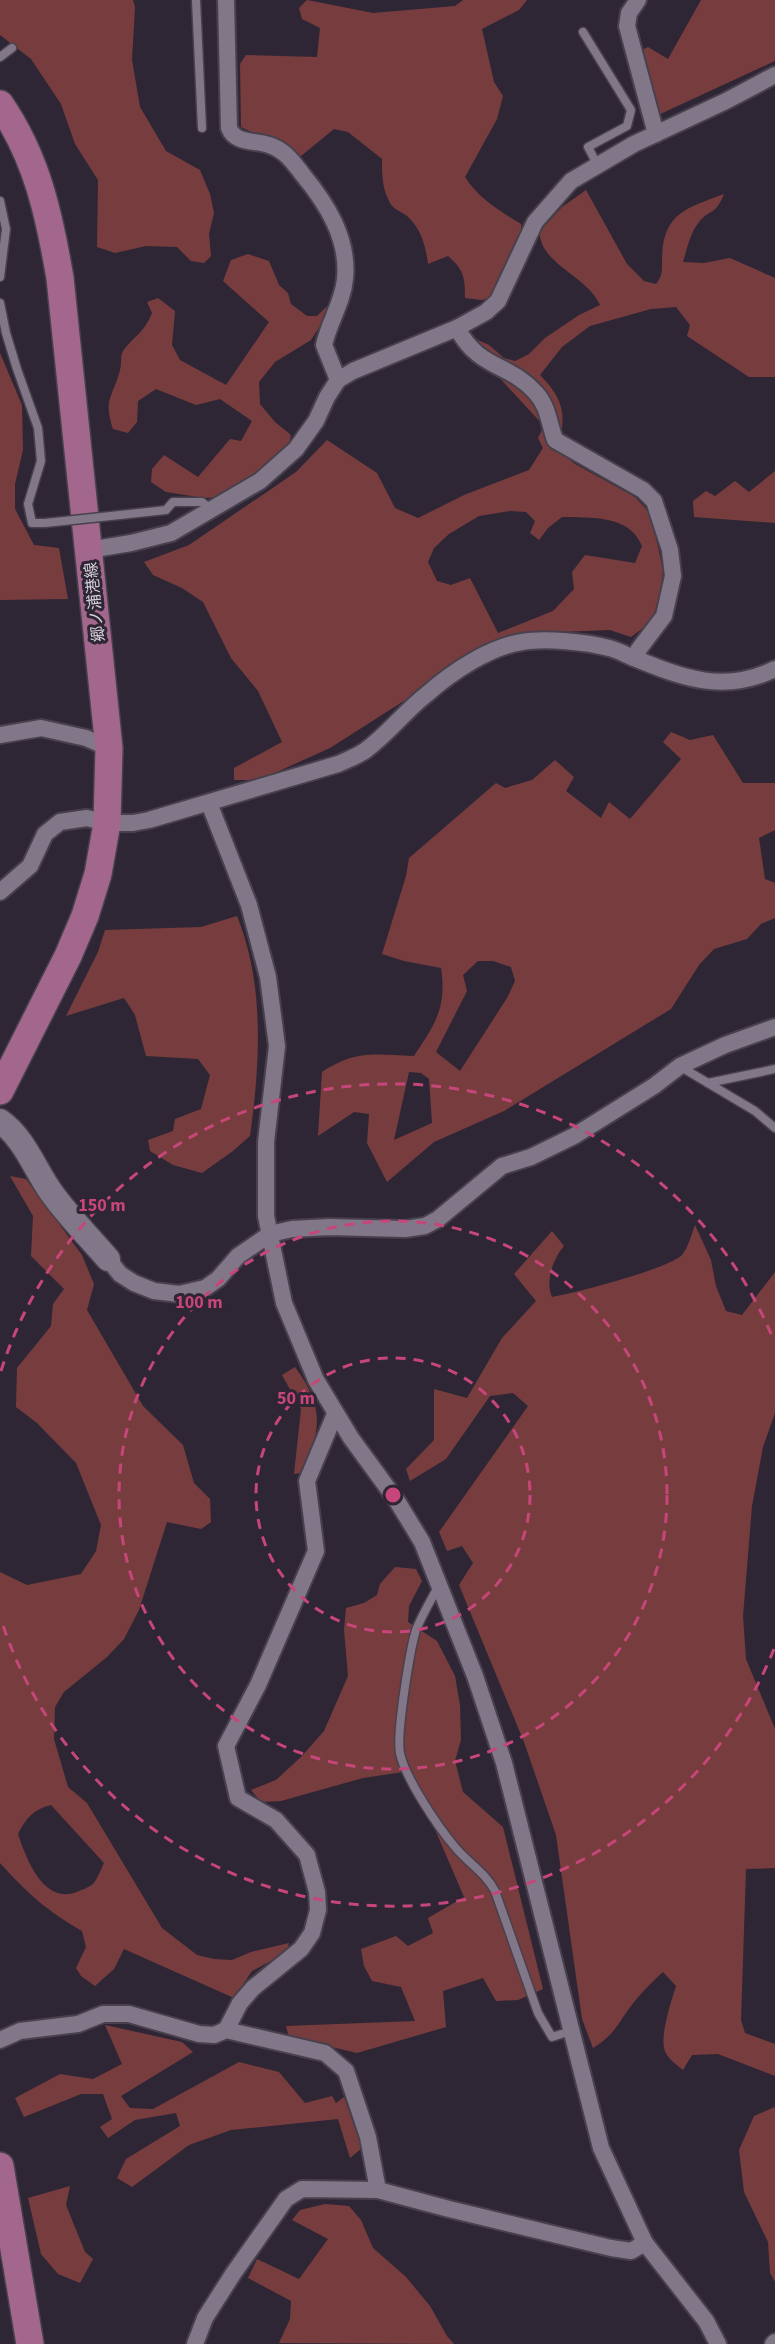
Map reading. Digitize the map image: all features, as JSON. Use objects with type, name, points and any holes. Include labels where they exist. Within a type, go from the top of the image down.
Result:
[{"type":"main road","name":"郷ノ浦港線","points":[[0,104],[18,131],[35,172],[52,230],[60,278],[108,748],[107,823],[98,874],[85,916],[68,956],[0,1090]]},
{"type":"main road","points":[[0,2166],[30,2344]]},
{"type":"street","points":[[226,0],[229,128],[232,136],[270,145],[287,154],[319,193],[332,214],[341,242],[345,262],[343,294],[324,345],[338,380]]},
{"type":"street","points":[[638,0],[629,14],[627,26],[656,134]]},
{"type":"street","points":[[89,550],[171,533],[260,481],[296,449],[316,421],[338,380],[353,371],[457,328],[486,312],[498,301],[535,222],[571,181],[634,144],[726,102],[775,75]]},
{"type":"street","points":[[457,328],[465,342],[478,356],[524,382],[536,393],[545,406],[555,440],[643,490],[654,501],[670,550],[674,576],[664,616],[634,658]]},
{"type":"street","points":[[0,892],[30,866],[45,834],[60,822],[87,818],[107,823],[133,823],[149,820],[338,764],[364,752],[395,726],[426,694],[488,653],[521,642],[551,640],[609,648],[672,673],[705,682],[755,677],[775,669]]},
{"type":"street","points":[[0,735],[41,728],[86,738],[108,748]]},
{"type":"street","points":[[209,803],[249,905],[268,977],[277,1046],[266,1142],[266,1216],[275,1265],[291,1324],[316,1380],[335,1414],[397,1501],[422,1542],[475,1676],[504,1762],[601,2148],[645,2242],[700,2313],[718,2344]]},
{"type":"street","points":[[0,1121],[22,1143],[50,1190],[72,1220],[120,1274],[154,1291],[179,1294],[205,1288],[218,1279],[238,1256],[270,1234],[292,1229],[329,1227],[405,1229],[424,1226],[438,1219],[501,1166],[531,1157],[574,1136],[654,1086],[680,1066],[725,1045],[775,1027]]},
{"type":"street","points":[[226,2030],[240,2003],[253,1988],[301,1949],[312,1933],[318,1911],[317,1892],[307,1855],[276,1821],[238,1798],[226,1746],[258,1685],[316,1551],[307,1481],[335,1414]]},
{"type":"street","points":[[0,2040],[20,2031],[78,2024],[103,2014],[129,2014],[199,2034],[214,2035],[226,2030],[325,2053],[346,2071],[368,2137],[378,2190]]},
{"type":"street","points":[[195,2344],[205,2318],[286,2199],[302,2189],[378,2190],[611,2248],[632,2251],[645,2242]]},
{"type":"lane","points":[[196,0],[202,128]]},
{"type":"lane","points":[[583,32],[631,110],[627,126],[588,147],[598,166]]},
{"type":"lane","points":[[0,57],[12,48]]},
{"type":"lane","points":[[0,201],[6,229],[0,277]]},
{"type":"lane","points":[[0,303],[16,369],[38,428],[41,461],[28,504],[32,523],[166,510],[173,502],[202,502],[212,510]]},
{"type":"lane","points":[[680,1066],[755,1111],[775,1128]]},
{"type":"lane","points":[[708,1083],[775,1069]]},
{"type":"lane","points":[[439,1585],[417,1630],[411,1655],[398,1745],[402,1763],[426,1805],[455,1848],[488,1877],[538,2013],[552,2037],[571,2031]]},
{"type":"shaded area","points":[[0,0],[133,0],[135,7],[132,60],[140,107],[166,151],[200,170],[210,194],[214,213],[209,234],[211,256],[204,263],[191,261],[177,247],[146,246],[115,253],[97,247],[98,180],[75,144],[61,104],[31,59],[0,35]]},
{"type":"shaded area","points":[[307,0],[373,13],[455,6],[463,0],[527,0],[519,10],[482,29],[494,82],[503,96],[497,119],[465,177],[483,198],[521,224],[522,234],[492,297],[482,300],[465,298],[462,274],[448,256],[428,264],[424,245],[416,226],[407,216],[390,204],[383,181],[382,159],[348,132],[334,129],[301,156],[241,127],[240,64],[246,55],[317,57],[320,28],[302,19],[299,8]]},
{"type":"shaded area","points":[[701,0],[775,0],[775,61],[658,115],[642,50],[648,47],[668,59]]},
{"type":"shaded area","points":[[586,190],[627,264],[644,281],[656,284],[662,272],[663,243],[672,222],[688,209],[724,194],[715,209],[696,226],[683,262],[704,263],[730,258],[775,278],[775,377],[749,377],[687,336],[690,325],[676,307],[651,309],[590,326],[562,347],[540,375],[554,392],[562,409],[562,428],[556,449],[575,464],[635,497],[651,514],[663,570],[660,597],[651,622],[631,637],[610,630],[534,633],[421,690],[330,748],[259,780],[234,780],[234,768],[282,742],[258,691],[231,658],[203,602],[182,588],[153,575],[144,562],[189,545],[296,472],[327,440],[377,473],[395,508],[418,518],[464,495],[529,470],[543,448],[538,438],[544,426],[495,373],[471,337],[489,345],[504,358],[515,361],[529,354],[545,338],[579,315],[600,305],[595,296],[556,262],[542,244],[539,232],[562,207]],"holes":[[[510,511],[526,512],[535,521],[530,533],[539,540],[548,528],[562,517],[584,517],[618,523],[628,528],[642,546],[635,563],[585,555],[572,572],[574,589],[553,611],[498,633],[470,578],[451,585],[437,581],[428,562],[434,548],[449,534],[479,516]]]},
{"type":"shaded area","points":[[248,254],[269,261],[279,285],[288,293],[291,304],[307,316],[317,316],[326,307],[327,315],[311,340],[275,362],[259,382],[260,404],[275,422],[291,435],[288,448],[266,470],[221,497],[204,498],[166,492],[151,482],[152,469],[164,455],[198,477],[230,439],[241,441],[252,421],[220,399],[196,405],[156,389],[138,401],[137,422],[128,433],[113,429],[109,404],[120,370],[122,353],[149,320],[152,313],[147,302],[158,298],[175,311],[172,345],[180,360],[226,385],[269,322],[223,281],[231,260]]},
{"type":"shaded area","points":[[0,353],[22,405],[23,450],[15,484],[15,509],[34,545],[59,548],[68,599],[0,600]]},
{"type":"shaded area","points":[[775,471],[775,523],[694,517],[693,501],[706,491],[715,496],[735,481],[749,492]]},
{"type":"shaded area","points":[[671,732],[690,740],[713,735],[743,783],[775,783],[775,830],[759,838],[765,879],[775,883],[775,918],[761,924],[747,939],[714,949],[699,965],[671,1009],[504,1111],[434,1142],[387,1182],[367,1143],[369,1114],[354,1112],[318,1136],[322,1072],[346,1060],[366,1055],[414,1056],[438,1015],[442,994],[441,968],[382,954],[406,876],[409,858],[496,783],[505,788],[532,780],[555,760],[574,777],[566,791],[601,818],[609,802],[630,819],[681,759],[663,742]],"holes":[[[478,961],[493,961],[511,967],[515,981],[507,998],[460,1071],[436,1052],[467,991],[463,975]],[[409,1072],[421,1073],[429,1079],[432,1123],[394,1140]]]},
{"type":"shaded area","points":[[237,916],[252,969],[258,1025],[256,1081],[250,1136],[202,1173],[173,1165],[150,1151],[148,1140],[173,1131],[175,1119],[201,1109],[210,1075],[198,1059],[146,1056],[135,1015],[124,998],[66,1016],[98,952],[105,930],[201,927]]},
{"type":"shaded area","points":[[10,1176],[26,1179],[82,1255],[94,1284],[87,1310],[143,1406],[183,1445],[194,1483],[210,1499],[211,1522],[201,1529],[167,1522],[139,1610],[124,1639],[107,1657],[64,1692],[55,1707],[54,1739],[68,1787],[87,1803],[162,1928],[197,1955],[214,1959],[232,1960],[251,1952],[289,1943],[286,1953],[252,1971],[234,1998],[124,1949],[114,1969],[95,1986],[81,1976],[76,1968],[86,1947],[82,1931],[38,1900],[0,1863],[0,1572],[27,1585],[81,1574],[96,1551],[101,1525],[76,1463],[37,1423],[16,1407],[17,1368],[51,1326],[53,1304],[64,1289],[31,1256],[33,1216]],"holes":[[[51,1805],[104,1863],[90,1886],[77,1892],[65,1894],[55,1892],[38,1877],[18,1834],[31,1815]]]},
{"type":"shaded area","points":[[695,1225],[711,1260],[716,1286],[726,1311],[742,1315],[775,1272],[775,1413],[763,1447],[752,1506],[743,1616],[746,1659],[775,1729],[775,1868],[746,1869],[741,2020],[745,2033],[775,2044],[775,2076],[718,2054],[692,2055],[683,2070],[672,2060],[665,2052],[663,2041],[676,1986],[663,1972],[638,1997],[611,2034],[593,2048],[582,2019],[556,1835],[524,1742],[459,1585],[473,1563],[462,1546],[447,1551],[439,1532],[528,1406],[513,1393],[490,1396],[446,1459],[410,1481],[406,1469],[434,1440],[434,1389],[467,1398],[502,1338],[536,1301],[514,1274],[552,1231],[564,1246],[551,1270],[549,1284],[552,1297],[620,1280],[673,1261],[684,1252]]},
{"type":"shaded area","points":[[295,1367],[311,1394],[317,1418],[314,1442],[305,1472],[294,1474],[301,1409],[282,1375]]},
{"type":"shaded area","points":[[395,1567],[416,1569],[422,1581],[409,1606],[408,1622],[437,1641],[455,1676],[460,1705],[461,1740],[455,1761],[463,1792],[503,1827],[543,1989],[518,2000],[496,2001],[483,1978],[443,1991],[446,2027],[357,2053],[289,2037],[286,2026],[415,2021],[401,1987],[372,1981],[364,1966],[361,1949],[396,1936],[408,1946],[433,1933],[428,1918],[464,1897],[410,1771],[363,1778],[281,1801],[261,1802],[251,1790],[276,1780],[324,1731],[348,1676],[344,1630],[346,1608],[364,1603],[377,1595],[380,1584]]},
{"type":"shaded area","points":[[105,2025],[182,2042],[193,2052],[121,2096],[130,2108],[153,2109],[239,2062],[279,2072],[305,2103],[332,2096],[336,2103],[344,2097],[362,2148],[350,2158],[338,2119],[231,2130],[189,2145],[132,2187],[117,2178],[126,2159],[180,2126],[176,2113],[135,2120],[108,2138],[100,2127],[112,2119],[103,2094],[81,2094],[24,2117],[15,2098],[60,2074],[93,2079],[122,2064]]},
{"type":"shaded area","points":[[775,2107],[775,2282],[770,2273],[768,2242],[744,2192],[739,2150],[754,2116]]},
{"type":"shaded area","points":[[70,2186],[66,2205],[85,2252],[93,2259],[80,2283],[58,2274],[41,2254],[28,2198]]},
{"type":"shaded area","points":[[325,2204],[349,2206],[361,2220],[373,2248],[406,2277],[430,2306],[454,2344],[279,2343],[290,2319],[291,2301],[248,2278],[257,2259],[299,2279],[328,2239],[292,2220],[300,2210]]}]
